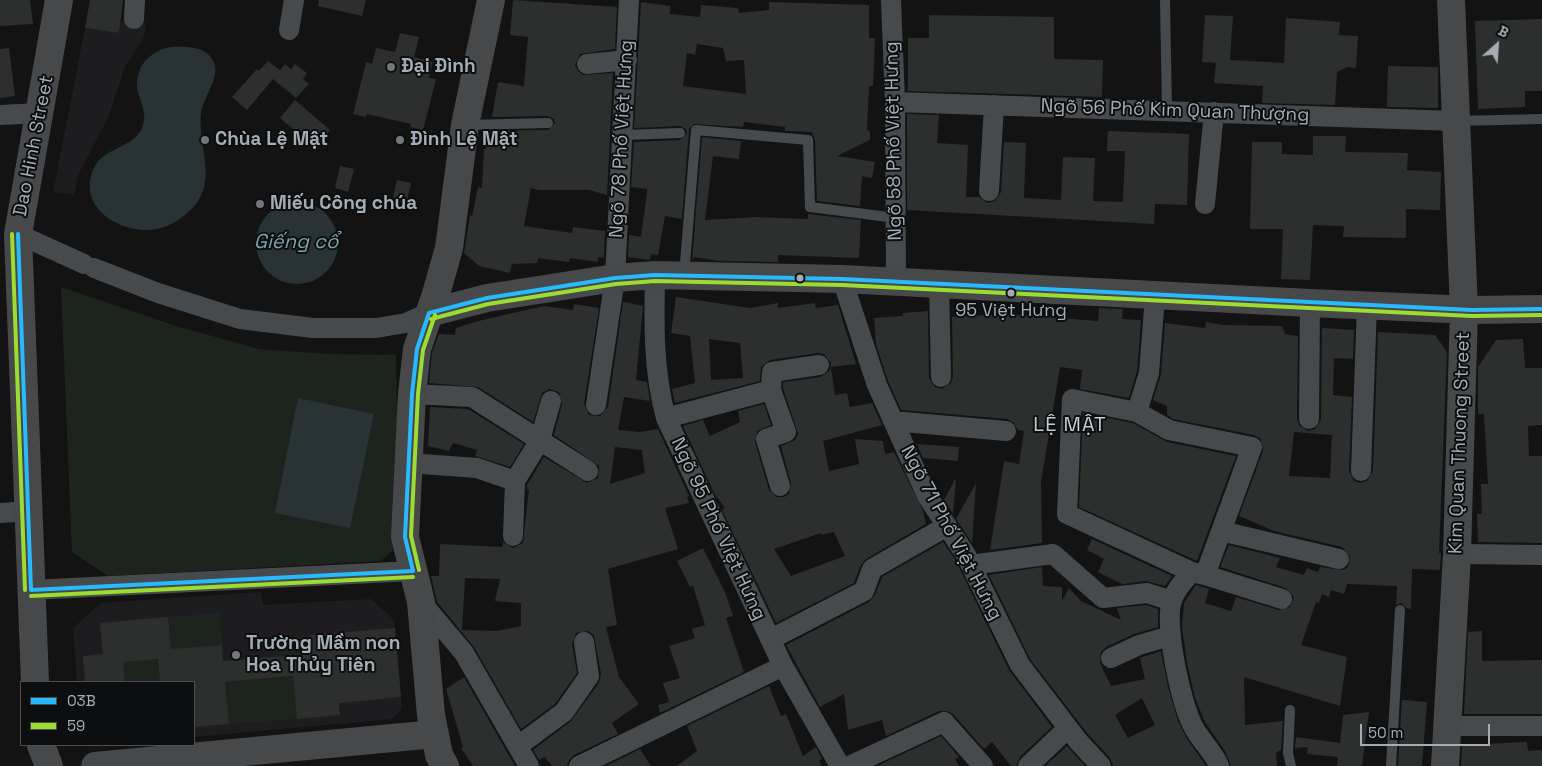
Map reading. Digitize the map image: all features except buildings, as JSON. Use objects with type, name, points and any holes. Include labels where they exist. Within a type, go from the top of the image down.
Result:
[{"type":"street","name":"Dao Hinh Street","points":[[35,681],[28,511],[9,235],[23,200],[41,113],[59,0]]},
{"type":"street","points":[[289,30],[294,0]]},
{"type":"street","points":[[446,766],[438,755],[428,694],[421,602],[405,537],[412,394],[417,349],[448,248],[465,125],[491,0]]},
{"type":"street","name":"Ngõ 78 Phố Việt Hưng","points":[[596,405],[615,278],[624,134],[629,0]]},
{"type":"street","name":"Ngõ 58 Phố Việt Hưng","points":[[891,0],[895,102],[896,282]]},
{"type":"street","name":"Kim Quan Thuong Street","points":[[1445,766],[1457,554],[1464,309],[1451,0]]},
{"type":"street","points":[[588,64],[627,60]]},
{"type":"street","name":"Ngõ 56 Phố Kim Quan Thượng","points":[[895,102],[1456,121]]},
{"type":"street","points":[[989,191],[994,105]]},
{"type":"street","points":[[1205,204],[1214,112]]},
{"type":"street","points":[[0,115],[41,113]]},
{"type":"street","points":[[9,235],[158,293],[240,319],[313,328],[376,328],[406,323],[429,313],[487,298],[615,278],[656,275],[842,279],[1310,303],[1464,309],[1542,309]]},
{"type":"street","name":"Ngõ 95 Phố Việt Hưng","points":[[656,275],[654,337],[658,387],[666,418],[783,666],[840,766]]},
{"type":"street","name":"Ngõ 71 Phố Việt Hưng","points":[[842,279],[877,385],[928,496],[971,565],[1020,665],[1068,728],[1101,766]]},
{"type":"street","points":[[938,284],[941,377]]},
{"type":"street","points":[[1137,412],[1149,373],[1155,296]]},
{"type":"street","points":[[1309,419],[1310,303]]},
{"type":"street","points":[[1361,471],[1367,305]]},
{"type":"street","points":[[780,486],[766,439],[786,432],[771,390],[772,372],[820,365]]},
{"type":"street","points":[[666,418],[771,390]]},
{"type":"street","points":[[412,394],[472,397],[588,471]]},
{"type":"street","points":[[1219,766],[1217,759],[1203,744],[1192,725],[1175,663],[1170,636],[1172,601],[1181,583],[1198,573],[1221,531],[1252,447],[1169,430],[1137,412],[1072,398],[1067,514],[1198,573],[1282,599]]},
{"type":"street","points":[[513,536],[515,481],[540,440],[551,401]]},
{"type":"street","points":[[893,421],[1006,431]]},
{"type":"street","points":[[409,463],[477,468],[515,481]]},
{"type":"street","points":[[0,513],[28,511]]},
{"type":"street","points":[[771,639],[864,591],[872,569],[947,526]]},
{"type":"street","points":[[1221,531],[1339,559]]},
{"type":"street","points":[[971,565],[1053,554],[1103,598],[1147,593],[1172,601]]},
{"type":"street","points":[[1457,554],[1542,555]]},
{"type":"street","points":[[31,590],[413,571]]},
{"type":"street","points":[[421,602],[464,653],[529,766]]},
{"type":"street","points":[[1111,658],[1139,645],[1170,636]]},
{"type":"street","points":[[424,654],[452,639]]},
{"type":"street","points":[[518,746],[564,712],[589,676],[584,642]]},
{"type":"street","points":[[579,766],[783,666]]},
{"type":"street","points":[[849,766],[944,722],[983,766]]},
{"type":"street","points":[[1448,726],[1542,726]]},
{"type":"street","points":[[1028,766],[1068,728]]},
{"type":"street","points":[[95,766],[196,761],[435,734]]},
{"type":"street","points":[[26,766],[33,746]]},
{"type":"street","points":[[41,746],[49,766]]},
{"type":"lane","points":[[1165,0],[1167,111]]},
{"type":"lane","points":[[1456,121],[1542,119]]},
{"type":"lane","points":[[465,125],[548,123]]},
{"type":"lane","points":[[684,275],[696,130],[808,140],[810,207],[896,218]]},
{"type":"lane","points":[[624,134],[680,133]]},
{"type":"lane","points":[[1392,766],[1400,610]]},
{"type":"lane","points":[[1290,710],[1288,753],[1291,766]]},
{"type":"shaded area","points":[[121,21],[146,23],[144,37],[125,67],[108,118],[78,175],[74,195],[53,192],[85,28],[119,33]]},
{"type":"shaded area","points":[[61,287],[176,326],[259,349],[327,354],[396,355],[399,544],[381,561],[108,576],[72,552]]},
{"type":"shaded area","name":"Trường Mầm non Hoa Thủy Tiên","points":[[261,592],[263,605],[371,599],[394,620],[402,709],[392,719],[195,737],[195,681],[77,681],[73,628],[101,603]]},
{"type":"shaded area","points":[[219,613],[222,645],[184,648],[171,653],[168,617]]},
{"type":"shaded area","points":[[309,635],[311,654],[280,656],[278,637]]},
{"type":"shaded area","points":[[158,659],[160,681],[125,681],[123,662]]},
{"type":"shaded area","points":[[294,676],[297,719],[229,724],[225,682]]},
{"type":"water","points":[[171,47],[190,47],[202,50],[211,57],[214,63],[215,75],[201,113],[206,168],[205,182],[202,194],[194,206],[177,221],[156,229],[134,229],[111,220],[102,212],[90,193],[90,181],[94,168],[105,155],[134,139],[139,133],[143,125],[144,116],[137,83],[140,68],[156,52]]},
{"type":"water","name":"Giếng cổ","points":[[289,202],[305,202],[320,209],[331,220],[338,235],[335,259],[326,272],[305,284],[289,284],[274,277],[263,266],[256,251],[256,235],[263,220],[274,209]]},
{"type":"water","points":[[298,398],[374,414],[350,528],[275,513]]},
{"type":"transit line","name":"59","points":[[12,234],[25,590]]},
{"type":"transit line","name":"03B","points":[[18,234],[31,590]]},
{"type":"transit line","name":"03B","points":[[429,313],[487,298],[615,278],[655,275],[842,279],[1472,310],[1542,309]]},
{"type":"transit line","name":"59","points":[[431,319],[488,304],[616,284],[655,281],[842,285],[1472,316],[1542,315]]},
{"type":"transit line","name":"03B","points":[[413,571],[405,537],[412,394],[417,349],[429,313]]},
{"type":"transit line","name":"59","points":[[419,570],[411,536],[418,394],[423,350],[435,315]]},
{"type":"transit line","name":"03B","points":[[31,590],[413,571]]},
{"type":"transit line","name":"59","points":[[31,596],[413,577]]},
{"type":"place","name":"Đại Đình","points":[[391,67]]},
{"type":"place","name":"Chùa Lệ Mật","points":[[205,140]]},
{"type":"place","name":"Đình Lệ Mật","points":[[400,140]]},
{"type":"place","name":"Miếu Công chúa","points":[[260,204]]},
{"type":"place","name":"95 Việt Hưng","points":[[1011,293]]},
{"type":"place","name":"Trường Mầm non Hoa Thủy Tiên","points":[[236,655]]},
{"type":"district","name":"LỆ MẬT","points":[[1070,426]]}]
